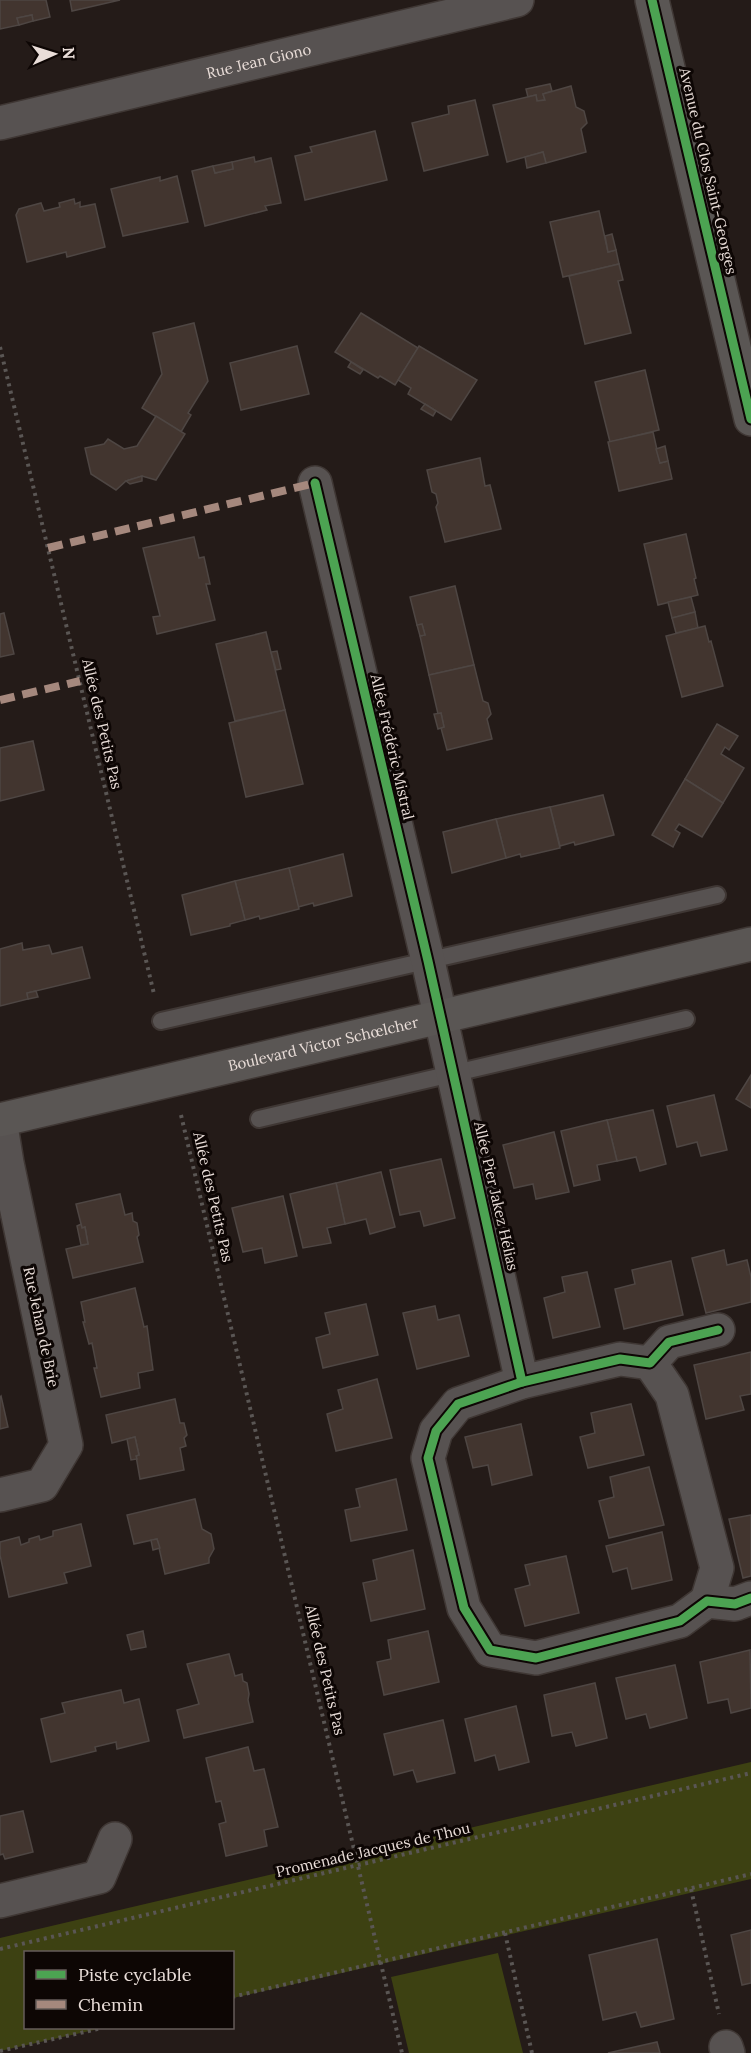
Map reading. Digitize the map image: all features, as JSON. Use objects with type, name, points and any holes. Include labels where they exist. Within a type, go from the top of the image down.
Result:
[{"type":"main road","name":"Avenue du Clos Saint-Georges","points":[[652,0],[751,419]]},
{"type":"main road","name":"Boulevard Victor Schœlcher","points":[[0,1119],[751,944]]},
{"type":"street","name":"Rue Jean Giono","points":[[0,123],[517,0]]},
{"type":"street","name":"Allée Frédéric Mistral","points":[[315,483],[440,1018]]},
{"type":"street","name":"Allée Pier Jakez Hélias","points":[[440,1018],[522,1382]]},
{"type":"street","name":"Rue Jehan de Brie","points":[[0,1119],[7,1197],[66,1445],[42,1485],[0,1496]]},
{"type":"street","points":[[650,1363],[669,1342],[718,1330]]},
{"type":"street","points":[[620,1359],[650,1363],[672,1395],[717,1568],[707,1601],[680,1621],[536,1658],[490,1650],[464,1608],[428,1458],[436,1431],[458,1404],[522,1382],[620,1359]]},
{"type":"street","points":[[707,1601],[735,1604],[751,1598]]},
{"type":"street","points":[[0,1901],[99,1876],[115,1839]]},
{"type":"lane","points":[[161,1021],[717,895]]},
{"type":"lane","points":[[259,1119],[686,1019]]},
{"type":"path","points":[[234,1997],[751,1874]]},
{"type":"path","points":[[691,1889],[727,2050]]},
{"type":"path","points":[[505,1933],[532,2053]]},
{"type":"path","points":[[0,2051],[98,2029]]},
{"type":"green space","points":[[751,1762],[751,1879],[234,1998],[234,1951],[24,1951],[24,2029],[99,2029],[0,2051],[0,1938]]},
{"type":"green space","points":[[498,1953],[523,2053],[409,2053],[391,1977]]},
{"type":"building","points":[[0,0],[46,0],[50,17],[33,21],[32,15],[17,18],[19,25],[0,29]]},
{"type":"building","points":[[70,0],[120,0],[72,11]]},
{"type":"building","points":[[32,15],[33,21],[19,25],[17,18]]},
{"type":"building","points":[[550,84],[552,91],[543,94],[545,100],[537,101],[536,95],[528,97],[526,89]]},
{"type":"building","points":[[571,86],[576,107],[584,111],[587,123],[581,129],[586,152],[546,163],[543,152],[507,162],[493,105],[536,95],[537,101],[545,100],[543,94]]},
{"type":"building","points":[[475,100],[488,155],[424,171],[412,123],[449,114],[448,106]]},
{"type":"building","points":[[375,131],[387,180],[305,200],[295,156],[312,152],[310,147]]},
{"type":"building","points":[[543,152],[546,163],[527,168],[525,157]]},
{"type":"building","points":[[254,157],[255,162],[271,158],[281,203],[265,206],[267,210],[205,226],[192,171],[213,166],[215,173],[233,169],[232,162]]},
{"type":"building","points":[[232,162],[233,169],[215,173],[213,166]]},
{"type":"building","points":[[177,176],[188,222],[123,236],[111,189],[160,177],[160,181]]},
{"type":"building","points":[[74,199],[75,204],[80,202],[80,207],[95,204],[105,247],[67,257],[66,252],[27,262],[16,215],[19,209],[41,203],[44,211],[60,207],[59,203]]},
{"type":"building","points":[[599,211],[608,252],[616,250],[619,264],[563,277],[550,222]]},
{"type":"building","points":[[612,234],[616,250],[608,252],[605,236]]},
{"type":"building","points":[[619,264],[623,280],[618,281],[631,333],[585,344],[569,276]]},
{"type":"building","points":[[361,313],[418,348],[395,385],[380,376],[378,378],[335,352]]},
{"type":"building","points":[[194,323],[208,381],[188,413],[191,415],[181,432],[142,408],[162,374],[153,333]]},
{"type":"building","points":[[297,346],[309,394],[241,410],[230,363]]},
{"type":"building","points":[[419,346],[477,380],[451,420],[408,394],[411,388],[398,380]]},
{"type":"building","points":[[351,362],[363,370],[360,374],[348,367]]},
{"type":"building","points":[[645,370],[659,430],[610,442],[595,382]]},
{"type":"building","points":[[425,404],[436,411],[433,416],[421,409]]},
{"type":"building","points":[[156,416],[185,434],[156,480],[142,476],[126,481],[116,490],[91,474],[85,448],[104,444],[108,439],[124,449],[137,446]]},
{"type":"building","points":[[653,432],[660,463],[668,461],[672,479],[619,491],[608,442]]},
{"type":"building","points":[[665,446],[668,461],[660,463],[656,449]]},
{"type":"building","points":[[480,458],[485,486],[490,485],[501,529],[445,542],[436,507],[438,503],[436,494],[432,492],[427,470]]},
{"type":"building","points":[[142,476],[142,481],[130,484],[126,481]]},
{"type":"building","points":[[686,534],[698,595],[658,605],[644,544]]},
{"type":"building","points":[[194,537],[199,558],[204,557],[210,584],[206,584],[215,620],[157,634],[153,617],[160,616],[143,548]]},
{"type":"building","points":[[455,586],[474,665],[429,675],[420,636],[425,635],[422,624],[417,625],[410,597]]},
{"type":"building","points":[[691,597],[695,612],[672,618],[668,602]]},
{"type":"building","points":[[695,612],[698,628],[676,633],[672,618]]},
{"type":"building","points":[[4,613],[14,654],[0,657],[0,614]]},
{"type":"building","points":[[422,624],[425,635],[420,636],[417,625]]},
{"type":"building","points":[[705,626],[723,686],[682,697],[666,636]]},
{"type":"building","points":[[266,632],[285,710],[235,721],[216,644]]},
{"type":"building","points":[[277,651],[281,669],[276,670],[271,652]]},
{"type":"building","points":[[474,665],[483,701],[488,703],[491,714],[487,719],[492,739],[447,750],[441,728],[444,727],[441,713],[438,714],[429,675]]},
{"type":"building","points":[[285,710],[303,784],[246,797],[229,723]]},
{"type":"building","points":[[441,713],[444,727],[438,729],[434,714]]},
{"type":"building","points":[[717,724],[738,736],[729,750],[725,747],[721,754],[744,768],[723,803],[685,779]]},
{"type":"building","points":[[33,741],[44,790],[0,801],[0,748]]},
{"type":"building","points":[[685,779],[723,803],[702,837],[679,824],[675,830],[680,833],[673,847],[652,835]]},
{"type":"building","points":[[603,795],[614,835],[575,845],[574,842],[560,846],[550,807]]},
{"type":"building","points":[[550,807],[560,848],[506,858],[496,819]]},
{"type":"building","points":[[496,819],[506,858],[452,873],[443,832]]},
{"type":"building","points":[[343,854],[352,896],[314,906],[313,903],[298,907],[289,868]]},
{"type":"building","points":[[289,868],[299,909],[260,919],[259,916],[245,920],[235,881]]},
{"type":"building","points":[[235,881],[245,920],[191,935],[182,895]]},
{"type":"building","points":[[22,943],[23,950],[49,945],[52,954],[82,947],[90,978],[27,993],[28,999],[0,1006],[0,949]]},
{"type":"building","points":[[36,991],[38,997],[28,999],[27,993]]},
{"type":"building","points":[[751,1075],[751,1108],[736,1099]]},
{"type":"building","points":[[714,1095],[727,1150],[701,1156],[697,1142],[677,1147],[667,1106]]},
{"type":"building","points":[[653,1110],[666,1164],[640,1171],[636,1157],[617,1161],[607,1120]]},
{"type":"building","points":[[607,1120],[617,1161],[597,1165],[600,1180],[574,1186],[561,1131]]},
{"type":"building","points":[[554,1132],[569,1192],[536,1199],[533,1184],[514,1188],[503,1145]]},
{"type":"building","points":[[441,1159],[455,1218],[424,1226],[420,1211],[400,1215],[390,1170]]},
{"type":"building","points":[[381,1172],[395,1227],[370,1234],[366,1219],[345,1224],[336,1183]]},
{"type":"building","points":[[336,1183],[345,1224],[327,1228],[331,1243],[303,1248],[290,1194]]},
{"type":"building","points":[[120,1194],[125,1215],[132,1213],[133,1221],[137,1223],[139,1235],[137,1237],[143,1262],[73,1278],[66,1249],[88,1244],[85,1227],[82,1228],[76,1204]]},
{"type":"building","points":[[283,1196],[297,1256],[265,1263],[262,1248],[243,1252],[232,1208]]},
{"type":"building","points":[[81,1224],[82,1228],[85,1227],[88,1244],[81,1245],[77,1226]]},
{"type":"building","points":[[724,1250],[727,1265],[747,1260],[751,1277],[751,1302],[706,1313],[692,1258]]},
{"type":"building","points":[[671,1261],[683,1315],[624,1329],[615,1289],[635,1284],[632,1270]]},
{"type":"building","points":[[587,1272],[600,1327],[553,1338],[544,1298],[565,1292],[562,1277]]},
{"type":"building","points":[[135,1288],[144,1327],[147,1326],[153,1370],[138,1373],[140,1388],[101,1397],[94,1368],[97,1368],[92,1343],[89,1344],[83,1322],[85,1322],[81,1302]]},
{"type":"building","points":[[366,1304],[378,1355],[323,1368],[316,1338],[330,1334],[325,1313]]},
{"type":"building","points":[[435,1306],[438,1320],[459,1315],[469,1356],[417,1369],[403,1313]]},
{"type":"building","points":[[751,1352],[751,1394],[740,1396],[744,1410],[706,1419],[694,1365]]},
{"type":"building","points":[[377,1379],[392,1438],[336,1451],[327,1414],[343,1409],[338,1390]]},
{"type":"building","points":[[0,1397],[8,1427],[0,1429]]},
{"type":"building","points":[[175,1399],[180,1423],[184,1423],[187,1435],[184,1438],[186,1446],[180,1448],[184,1470],[140,1479],[136,1456],[139,1455],[135,1437],[112,1443],[106,1415]]},
{"type":"building","points":[[631,1404],[644,1455],[588,1468],[580,1437],[595,1433],[591,1413]]},
{"type":"building","points":[[521,1424],[532,1475],[492,1485],[488,1465],[473,1468],[465,1437]]},
{"type":"building","points":[[135,1437],[139,1455],[136,1456],[137,1459],[131,1460],[127,1439]]},
{"type":"building","points":[[649,1467],[664,1525],[609,1538],[599,1501],[614,1497],[610,1477]]},
{"type":"building","points":[[396,1479],[407,1530],[351,1541],[345,1510],[360,1507],[356,1489]]},
{"type":"building","points":[[195,1499],[202,1529],[211,1534],[214,1549],[209,1563],[165,1574],[157,1539],[134,1544],[127,1515]]},
{"type":"building","points":[[751,1515],[751,1576],[743,1578],[729,1519]]},
{"type":"building","points":[[81,1524],[91,1566],[64,1573],[67,1583],[9,1597],[0,1555],[0,1542],[19,1537],[21,1545],[29,1542],[29,1539],[39,1536],[40,1540],[53,1536],[53,1531]]},
{"type":"building","points":[[662,1532],[672,1580],[632,1589],[627,1568],[613,1572],[606,1546]]},
{"type":"building","points":[[157,1539],[160,1548],[153,1550],[151,1540]]},
{"type":"building","points":[[413,1550],[425,1609],[371,1621],[363,1583],[377,1580],[373,1560]]},
{"type":"building","points":[[566,1556],[579,1613],[525,1626],[515,1589],[530,1585],[525,1565]]},
{"type":"building","points":[[143,1631],[146,1647],[131,1650],[127,1635]]},
{"type":"building","points":[[428,1631],[439,1682],[384,1695],[377,1662],[391,1659],[388,1640]]},
{"type":"building","points":[[750,1650],[751,1708],[731,1713],[728,1699],[708,1703],[700,1662]]},
{"type":"building","points":[[229,1654],[235,1676],[242,1674],[243,1681],[247,1683],[253,1722],[184,1738],[177,1710],[199,1704],[187,1664]]},
{"type":"building","points":[[675,1665],[687,1718],[650,1728],[646,1714],[626,1719],[616,1678]]},
{"type":"building","points":[[595,1683],[607,1738],[576,1746],[572,1732],[552,1736],[544,1695]]},
{"type":"building","points":[[121,1690],[124,1703],[139,1699],[149,1741],[117,1749],[116,1742],[95,1747],[96,1751],[51,1762],[41,1719],[65,1713],[62,1703]]},
{"type":"building","points":[[516,1706],[529,1762],[499,1770],[495,1755],[475,1761],[465,1719]]},
{"type":"building","points":[[443,1720],[455,1773],[417,1782],[413,1770],[394,1775],[384,1734]]},
{"type":"building","points":[[248,1747],[254,1771],[264,1769],[278,1827],[264,1830],[267,1846],[226,1856],[219,1824],[226,1822],[221,1801],[216,1802],[206,1758]]},
{"type":"building","points":[[23,1811],[33,1852],[5,1859],[3,1854],[0,1855],[0,1816]]},
{"type":"building","points":[[751,1930],[751,1983],[742,1985],[731,1935]]},
{"type":"building","points":[[657,1939],[674,2019],[641,2027],[636,2012],[603,2020],[589,1955]]},
{"type":"building","points":[[657,2042],[660,2053],[608,2053]]},
{"type":"marked path","points":[[48,548],[315,483]]},
{"type":"marked path","points":[[0,700],[80,681]]},
{"type":"cycle path","points":[[652,0],[751,419]]},
{"type":"cycle path","points":[[315,483],[428,961],[522,1382]]},
{"type":"cycle path","points":[[718,1330],[669,1342],[650,1363],[620,1359],[522,1382],[458,1404],[436,1431],[428,1458],[464,1608],[490,1650],[536,1658],[680,1621],[707,1601],[735,1604],[751,1598]]}]
